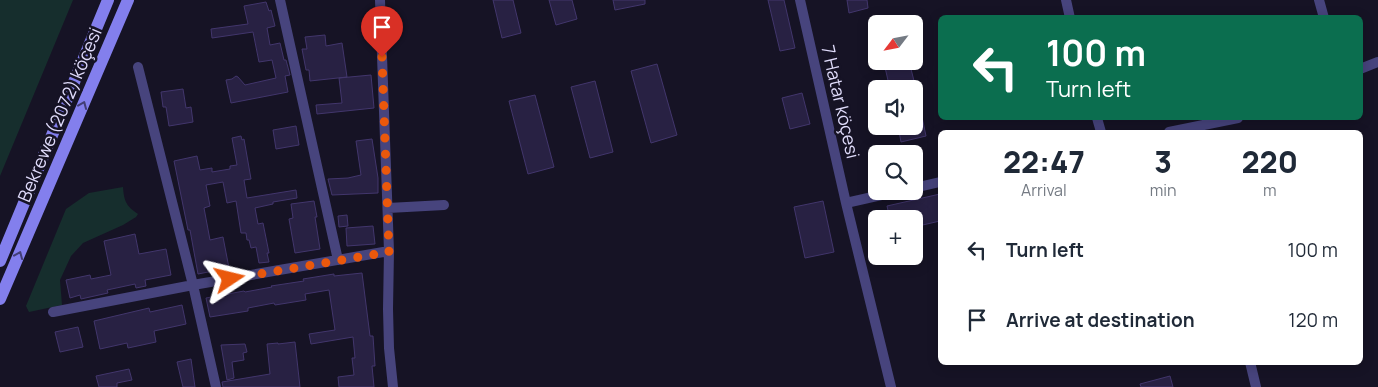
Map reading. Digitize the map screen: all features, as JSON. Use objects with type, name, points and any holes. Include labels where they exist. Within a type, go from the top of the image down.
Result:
[{"type":"main road","name":"Bekrewe (2072) köçesi","points":[[0,261],[108,0]]},
{"type":"main road","name":"Bekrewe (2072) köçesi","points":[[0,300],[128,0]]},
{"type":"street","points":[[280,0],[338,260]]},
{"type":"street","points":[[380,0],[388,208],[389,338],[393,387]]},
{"type":"street","name":"7 Hatar köçesi","points":[[800,0],[846,203],[891,387]]},
{"type":"street","points":[[1066,0],[1069,15]]},
{"type":"street","points":[[1318,0],[1323,15]]},
{"type":"street","points":[[1363,68],[1378,62]]},
{"type":"street","points":[[138,67],[193,285],[216,387]]},
{"type":"street","points":[[1179,130],[1228,120]]},
{"type":"street","points":[[923,186],[938,182]]},
{"type":"street","points":[[846,203],[868,198]]},
{"type":"street","points":[[388,208],[444,205]]},
{"type":"street","points":[[53,312],[193,285],[389,252]]},
{"type":"street","points":[[1251,365],[1256,387]]},
{"type":"green space","points":[[0,0],[73,0],[0,176]]},
{"type":"green space","points":[[123,187],[126,203],[138,214],[136,217],[83,243],[71,256],[60,280],[62,305],[29,312],[26,306],[66,209],[89,193]]},
{"type":"building","points":[[493,0],[513,0],[521,33],[502,38]]},
{"type":"building","points":[[549,0],[572,0],[577,19],[556,25]]},
{"type":"building","points":[[613,0],[645,0],[645,4],[615,10]]},
{"type":"building","points":[[768,0],[784,0],[795,48],[780,51]]},
{"type":"building","points":[[847,0],[867,0],[868,8],[849,13]]},
{"type":"building","points":[[266,2],[269,11],[271,10],[275,26],[267,28],[270,45],[280,43],[290,75],[285,76],[288,92],[231,103],[226,80],[236,76],[245,85],[276,78],[272,60],[259,62],[253,32],[212,38],[211,29],[248,24],[244,6]]},
{"type":"building","points":[[325,35],[326,46],[342,43],[347,77],[310,81],[309,70],[306,70],[302,49],[307,49],[305,37]]},
{"type":"building","points":[[657,64],[677,135],[651,143],[631,71]]},
{"type":"building","points":[[886,70],[911,70],[914,80],[888,80]]},
{"type":"building","points":[[371,75],[374,108],[317,114],[316,105],[342,103],[339,78]]},
{"type":"building","points":[[595,81],[613,152],[590,158],[571,87]]},
{"type":"building","points":[[183,89],[186,108],[191,107],[193,122],[169,126],[161,92]]},
{"type":"building","points":[[802,93],[810,124],[790,129],[782,98]]},
{"type":"building","points":[[535,95],[554,167],[528,174],[509,101]]},
{"type":"building","points":[[923,122],[926,136],[901,142],[900,135],[923,135]]},
{"type":"building","points":[[296,126],[299,145],[276,149],[273,130]]},
{"type":"building","points":[[241,136],[242,140],[244,139],[251,179],[244,180],[247,198],[296,190],[297,198],[273,202],[273,204],[255,208],[258,224],[263,223],[269,253],[267,253],[269,262],[259,263],[256,247],[251,248],[246,233],[241,233],[236,201],[227,203],[223,182],[206,185],[210,206],[204,208],[210,240],[223,237],[229,268],[198,274],[174,161],[197,156],[200,170],[212,168],[212,172],[230,169],[230,166],[237,165],[232,138]]},
{"type":"building","points":[[372,139],[378,178],[378,193],[332,195],[328,179],[361,175],[356,141]]},
{"type":"building","points":[[938,194],[938,221],[923,225],[923,210],[888,210],[887,206],[914,200],[923,200],[923,198]]},
{"type":"building","points":[[314,201],[320,249],[295,253],[289,219],[293,218],[291,204]]},
{"type":"building","points":[[823,201],[834,252],[805,258],[794,207]]},
{"type":"building","points":[[347,215],[348,226],[339,227],[338,216]]},
{"type":"building","points":[[373,226],[375,244],[347,246],[346,228]]},
{"type":"building","points":[[135,234],[139,254],[166,249],[171,275],[145,280],[146,286],[136,288],[135,284],[107,290],[108,293],[81,299],[80,295],[70,298],[66,280],[90,275],[91,279],[111,275],[104,241]]},
{"type":"building","points":[[362,273],[370,336],[373,336],[375,366],[372,366],[374,387],[339,387],[338,377],[354,375],[352,358],[355,358],[353,337],[311,344],[309,334],[335,330],[329,290],[305,294],[306,300],[275,305],[274,303],[248,308],[248,311],[210,317],[206,298],[334,274],[334,276]]},
{"type":"building","points":[[182,305],[186,324],[154,331],[156,342],[128,348],[127,343],[100,349],[94,321],[149,308],[150,312]]},
{"type":"building","points":[[78,327],[83,347],[60,352],[55,332]]},
{"type":"building","points":[[295,342],[300,387],[223,387],[222,382],[270,374],[267,344]]},
{"type":"building","points":[[245,344],[247,352],[243,353],[244,360],[232,362],[234,378],[227,380],[221,345]]},
{"type":"building","points":[[191,359],[195,387],[183,387],[177,362]]},
{"type":"building","points":[[129,369],[132,380],[117,383],[117,387],[99,387],[96,376]]},
{"type":"building","points":[[1170,376],[1173,387],[1141,387],[1140,384]]},
{"type":"route","points":[[230,279],[389,252],[382,57]]}]
